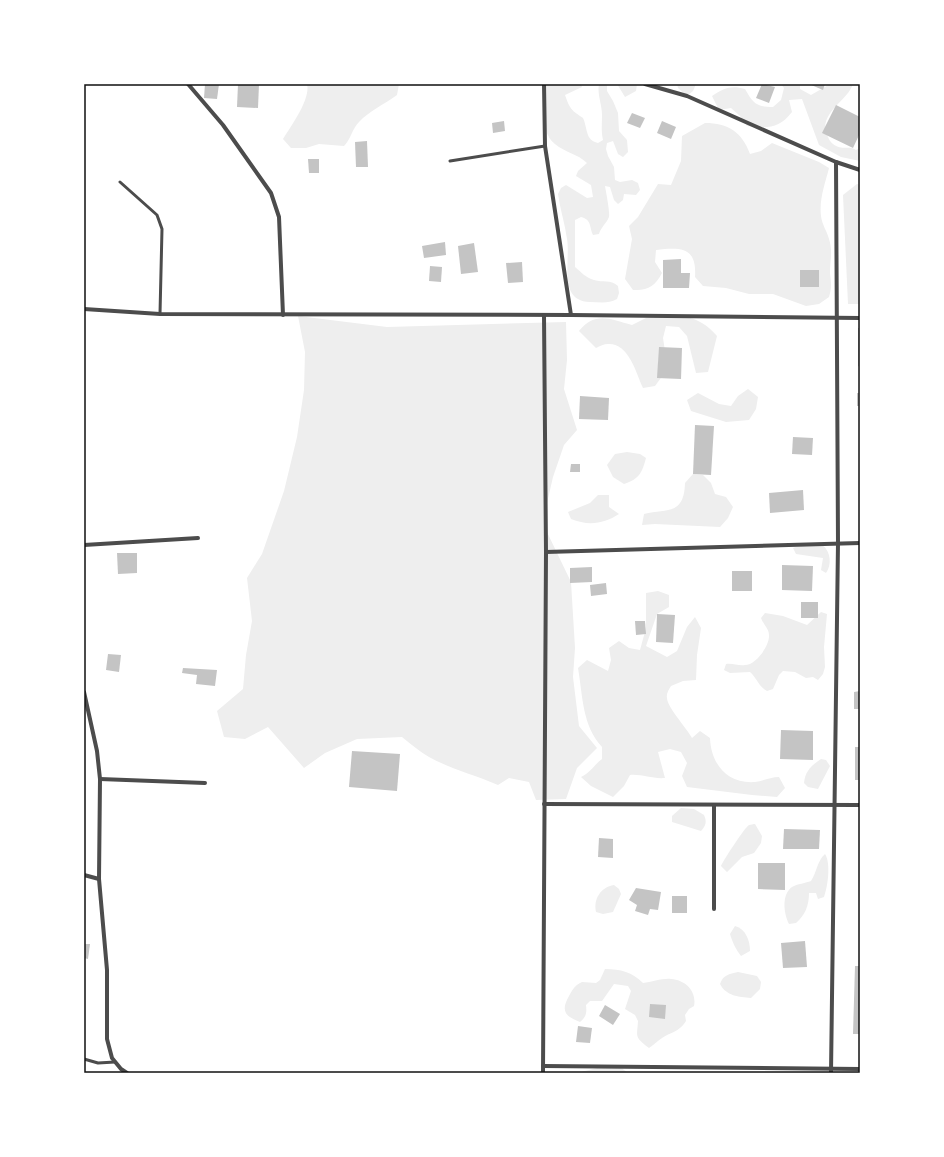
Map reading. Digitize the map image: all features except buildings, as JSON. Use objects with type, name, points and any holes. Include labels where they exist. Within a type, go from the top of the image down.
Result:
[{"type":"street","points":[[188,84],[223,125],[271,193],[279,217],[283,315]]},
{"type":"street","points":[[544,84],[545,146],[571,315]]},
{"type":"street","points":[[645,84],[687,96],[836,162],[860,170]]},
{"type":"street","points":[[831,1071],[838,543],[836,162]]},
{"type":"street","points":[[84,309],[160,314],[571,315],[860,318]]},
{"type":"street","points":[[543,1073],[546,552],[544,315]]},
{"type":"street","points":[[84,545],[198,538]]},
{"type":"street","points":[[546,552],[860,543]]},
{"type":"street","points":[[84,692],[97,751],[100,779],[100,879],[107,970],[107,1039],[112,1058],[127,1073]]},
{"type":"street","points":[[100,779],[205,783]]},
{"type":"street","points":[[544,804],[860,805]]},
{"type":"street","points":[[714,805],[714,909]]},
{"type":"street","points":[[84,875],[100,879]]},
{"type":"street","points":[[543,1066],[831,1071],[860,1069]]},
{"type":"lane","points":[[450,161],[545,146]]},
{"type":"lane","points":[[120,182],[157,215],[162,229],[160,314]]},
{"type":"lane","points":[[84,1059],[98,1063],[116,1062]]},
{"type":"shaded area","points":[[307,84],[399,84],[397,95],[363,118],[344,146],[319,144],[306,148],[291,148],[283,139],[303,105],[306,97]]},
{"type":"shaded area","points":[[546,84],[581,84],[582,87],[565,95],[571,109],[583,118],[589,137],[594,142],[598,143],[603,140],[599,84],[607,84],[607,91],[618,113],[619,131],[627,140],[628,152],[623,157],[618,154],[613,141],[607,143],[606,149],[614,167],[615,180],[620,182],[632,180],[638,183],[640,190],[636,195],[624,194],[623,200],[618,204],[614,200],[610,187],[605,186],[609,217],[599,234],[593,235],[590,224],[585,218],[581,217],[575,220],[575,267],[591,279],[609,282],[618,286],[619,293],[617,299],[610,302],[590,302],[580,300],[573,295],[569,287],[567,268],[567,239],[558,194],[561,188],[566,185],[587,198],[593,197],[591,185],[576,176],[578,171],[587,163],[555,144],[550,139],[547,132],[544,116]]},
{"type":"shaded area","points":[[617,84],[637,84],[636,91],[625,97]]},
{"type":"shaded area","points":[[677,84],[696,84],[693,91],[687,96],[678,88]]},
{"type":"shaded area","points":[[781,84],[800,84],[800,89],[811,95],[830,84],[853,84],[850,91],[829,115],[825,129],[828,137],[836,146],[856,150],[860,148],[860,161],[841,157],[819,145],[802,99],[789,100],[792,112],[782,122],[772,126],[761,127],[747,126],[740,116],[731,108],[719,110],[712,96],[728,88],[736,87],[745,89],[750,98],[759,105],[773,107],[781,100],[784,88]]},
{"type":"shaded area","points":[[705,123],[721,125],[733,130],[743,140],[750,154],[761,151],[772,143],[819,162],[829,168],[823,192],[821,210],[823,225],[831,248],[831,288],[829,297],[819,304],[806,306],[773,294],[749,294],[726,288],[703,286],[695,277],[695,267],[690,254],[680,249],[656,250],[655,262],[662,273],[657,281],[650,287],[643,290],[633,290],[625,279],[632,239],[629,226],[638,217],[658,184],[671,185],[681,161],[682,136]]},
{"type":"shaded area","points":[[857,184],[860,185],[860,304],[848,304],[843,195]]},
{"type":"shaded area","points":[[652,315],[688,317],[702,323],[717,336],[708,372],[696,373],[687,336],[679,327],[666,326],[663,338],[665,351],[663,375],[655,386],[643,388],[631,360],[621,348],[608,344],[596,348],[579,331],[591,321],[597,319],[610,319],[632,325]]},
{"type":"shaded area","points":[[298,316],[387,327],[566,322],[567,360],[564,389],[577,430],[564,445],[553,477],[547,503],[546,530],[571,582],[575,648],[573,677],[579,726],[597,748],[577,768],[566,799],[536,800],[529,782],[509,778],[498,785],[429,757],[402,737],[357,739],[325,753],[304,768],[268,727],[245,739],[224,737],[217,711],[243,689],[246,655],[252,621],[247,578],[262,554],[284,491],[297,437],[304,390],[305,352]]},
{"type":"shaded area","points":[[748,389],[758,397],[756,409],[749,420],[726,422],[691,411],[687,400],[698,393],[719,404],[731,406],[738,396]]},
{"type":"shaded area","points":[[627,452],[640,454],[646,458],[639,475],[633,480],[624,484],[613,477],[607,465],[615,454]]},
{"type":"shaded area","points":[[693,474],[703,475],[711,483],[715,494],[726,497],[733,507],[728,518],[720,527],[655,524],[642,525],[644,514],[673,509],[678,506],[684,494],[685,483]]},
{"type":"shaded area","points":[[598,495],[609,495],[609,507],[619,514],[608,520],[596,523],[584,523],[571,519],[568,512],[590,503]]},
{"type":"shaded area","points":[[822,545],[829,554],[830,558],[826,573],[821,570],[823,558],[796,554],[793,548],[799,546]]},
{"type":"shaded area","points":[[658,591],[669,595],[669,607],[657,614],[646,646],[667,657],[677,651],[687,627],[695,617],[701,628],[697,655],[696,680],[683,681],[671,686],[667,696],[670,706],[692,738],[700,731],[710,738],[711,747],[717,764],[729,776],[736,780],[745,782],[755,782],[779,777],[785,788],[777,797],[687,787],[682,776],[687,763],[681,752],[670,749],[658,752],[665,778],[630,775],[624,786],[613,797],[591,786],[581,777],[587,774],[602,759],[602,747],[595,738],[587,720],[584,710],[578,668],[587,660],[608,671],[611,660],[609,648],[619,641],[629,648],[640,650],[646,628],[646,593]]},
{"type":"shaded area","points":[[821,612],[827,614],[824,647],[825,667],[823,674],[818,680],[813,677],[806,678],[795,672],[783,671],[779,675],[773,689],[767,691],[750,672],[730,673],[724,670],[726,664],[749,664],[754,662],[762,654],[769,639],[768,631],[761,618],[765,613],[783,616],[807,625]]},
{"type":"shaded area","points":[[821,759],[826,760],[830,766],[818,789],[808,787],[804,783],[807,772]]},
{"type":"shaded area","points":[[681,808],[694,809],[704,815],[706,823],[701,831],[672,822],[672,816]]},
{"type":"shaded area","points":[[755,824],[762,836],[761,843],[754,853],[742,857],[727,872],[721,866],[734,844],[747,827]]},
{"type":"shaded area","points":[[825,854],[828,863],[828,875],[824,897],[818,899],[816,893],[809,893],[807,906],[802,917],[796,923],[789,924],[784,905],[786,895],[792,887],[811,881],[820,860]]},
{"type":"shaded area","points":[[614,885],[619,889],[621,894],[613,912],[603,914],[596,912],[595,907],[599,894],[605,888]]},
{"type":"shaded area","points":[[735,926],[745,933],[749,943],[750,951],[741,956],[734,945],[730,934]]},
{"type":"shaded area","points":[[605,969],[626,972],[635,976],[643,983],[668,979],[686,984],[694,996],[694,1006],[689,1009],[685,1015],[686,1021],[681,1027],[662,1038],[649,1048],[639,1039],[637,1031],[638,1021],[635,1015],[625,1009],[631,991],[628,986],[614,984],[602,1001],[590,1001],[586,1005],[585,1017],[580,1022],[567,1015],[565,1005],[573,989],[582,982],[596,983],[600,980]]},
{"type":"shaded area","points":[[738,972],[757,976],[761,982],[760,989],[751,998],[729,993],[720,984],[721,981],[729,974]]},
{"type":"shaded area","points":[[620,1067],[628,1073],[577,1073],[597,1068]]}]
